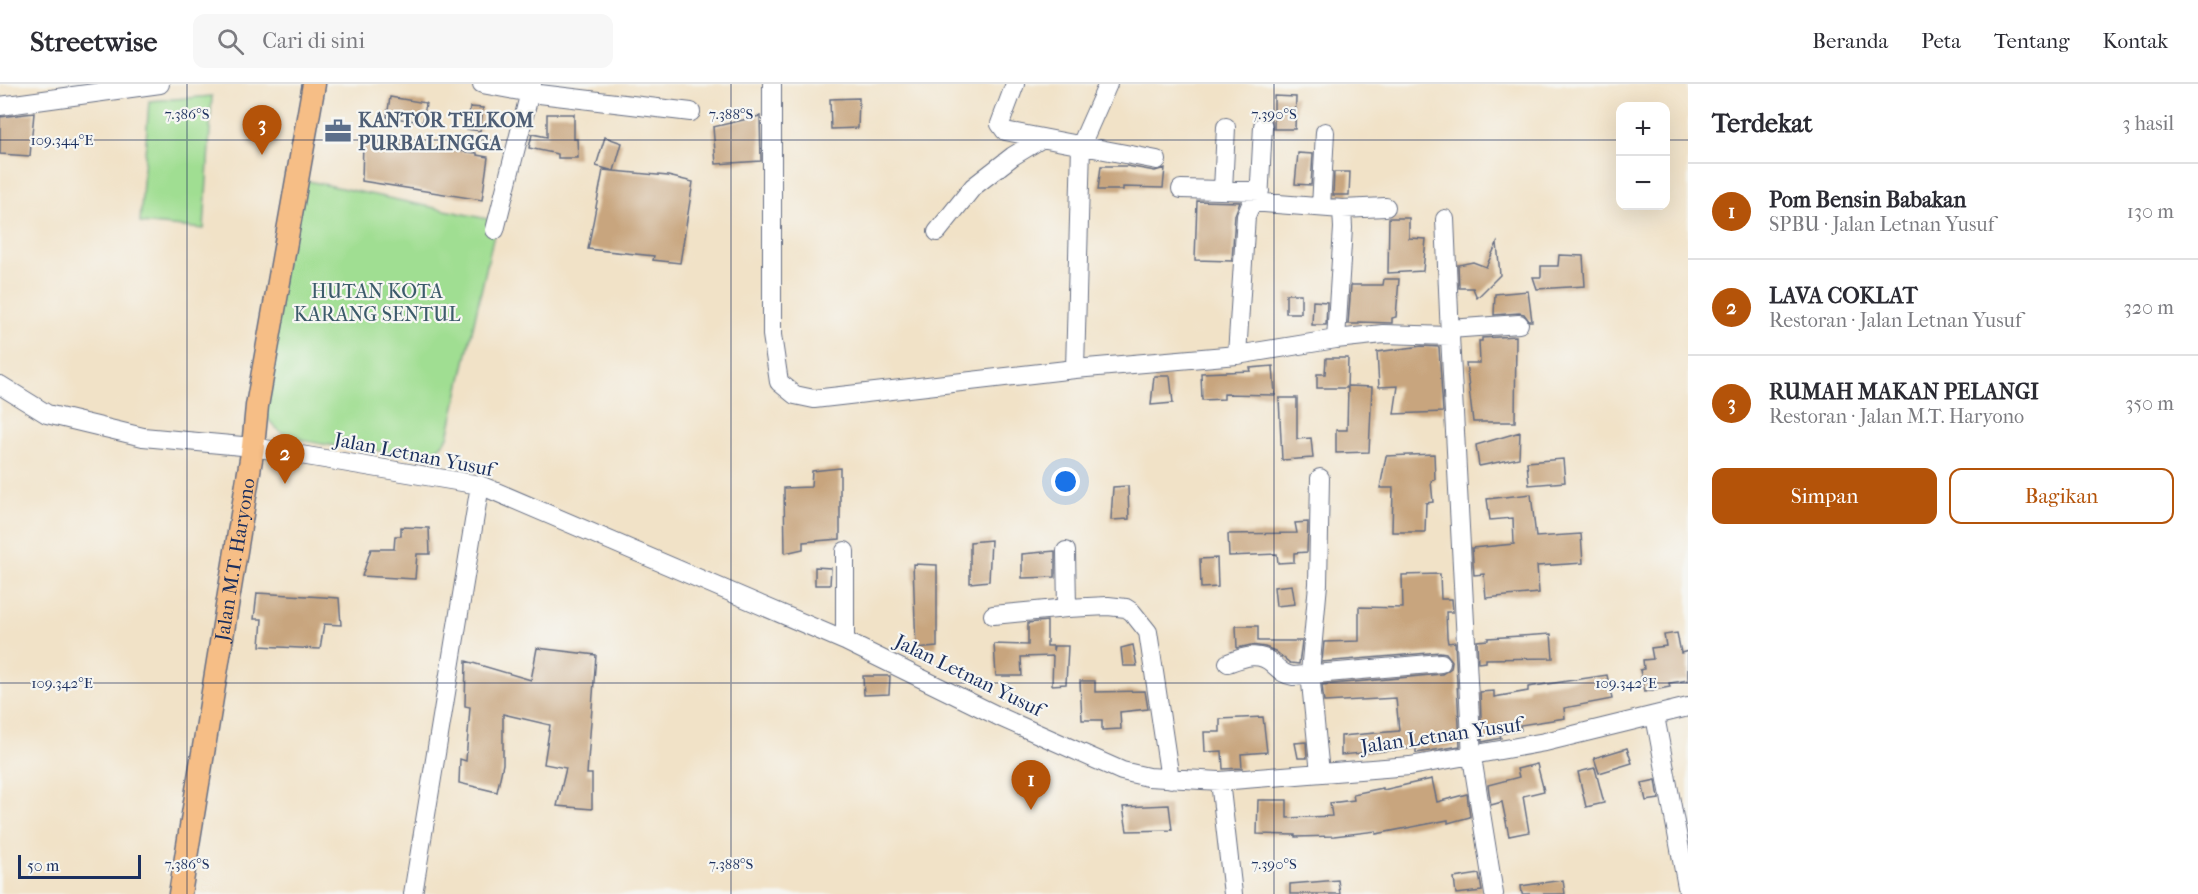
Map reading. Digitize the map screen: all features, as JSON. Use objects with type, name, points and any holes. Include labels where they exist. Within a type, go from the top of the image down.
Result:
[{"type":"main road","name":"Jalan M.T. Haryono","points":[[180,894],[253,447],[259,394],[314,84]]},
{"type":"street","points":[[0,106],[160,84]]},
{"type":"street","points":[[482,84],[691,112]]},
{"type":"street","points":[[772,84],[772,335],[779,382],[795,395],[814,399],[1075,369],[1237,355],[1336,339],[1383,334],[1450,332],[1519,324]]},
{"type":"street","points":[[1015,84],[1001,117],[1001,128],[1009,133],[1157,160]]},
{"type":"street","points":[[1075,369],[1081,145],[1108,84]]},
{"type":"street","points":[[495,230],[531,89]]},
{"type":"street","points":[[1259,197],[1263,126]]},
{"type":"street","points":[[1223,190],[1226,127]]},
{"type":"street","points":[[1321,207],[1325,132]]},
{"type":"street","points":[[937,232],[974,187],[1013,156],[1041,139]]},
{"type":"street","points":[[1180,189],[1223,190],[1321,207],[1386,207]]},
{"type":"street","points":[[1237,355],[1246,212],[1252,202],[1259,197]]},
{"type":"street","points":[[1336,339],[1343,228],[1342,208]]},
{"type":"street","points":[[1445,219],[1472,757],[1494,894]]},
{"type":"street","name":"Jalan Letnan Yusuf","points":[[0,385],[47,414],[143,437],[253,447],[480,485],[846,641],[1000,717],[1122,771],[1148,777],[1220,781],[1410,766],[1472,757],[1545,742],[1688,707]]},
{"type":"street","points":[[1320,478],[1318,584],[1310,673],[1320,773]]},
{"type":"street","points":[[413,894],[480,485]]},
{"type":"street","points":[[845,551],[846,641]]},
{"type":"street","points":[[1066,551],[1067,608]]},
{"type":"street","points":[[993,615],[1108,606],[1126,608],[1141,621],[1148,632],[1170,779]]},
{"type":"street","points":[[1228,663],[1245,657],[1259,656],[1266,658],[1283,675],[1293,676],[1441,663]]},
{"type":"street","points":[[1655,716],[1688,892]]},
{"type":"street","points":[[1220,781],[1233,894]]},
{"type":"green space","points":[[212,96],[204,229],[140,223],[149,101]]},
{"type":"green space","name":"HUTAN KOTA KARANG SENTUL","points":[[299,179],[497,221],[448,437],[434,451],[413,454],[306,441],[280,431],[259,406]]},
{"type":"building","points":[[1274,96],[1296,97],[1295,129],[1274,129]]},
{"type":"building","points":[[390,97],[426,103],[423,122],[387,117]]},
{"type":"building","points":[[859,98],[858,128],[831,129],[830,99]]},
{"type":"building","points":[[470,107],[483,108],[480,131],[467,129]]},
{"type":"building","points":[[34,113],[30,156],[0,154],[0,117]]},
{"type":"building","points":[[547,114],[574,114],[574,139],[577,139],[578,158],[558,158],[558,154],[529,148],[532,134],[547,137]]},
{"type":"building","points":[[760,116],[761,161],[716,164],[713,127]]},
{"type":"building","points":[[605,137],[622,143],[614,171],[596,166]]},
{"type":"building","points":[[363,141],[477,153],[477,155],[488,157],[482,200],[362,181]]},
{"type":"building","points":[[1298,153],[1313,154],[1311,185],[1295,184]]},
{"type":"building","points":[[1101,166],[1127,166],[1155,171],[1165,168],[1163,188],[1123,187],[1123,190],[1098,190]]},
{"type":"building","points":[[603,170],[668,176],[693,182],[680,263],[653,260],[654,256],[588,249]]},
{"type":"building","points":[[1334,172],[1350,172],[1349,195],[1333,195]]},
{"type":"building","points":[[1197,201],[1240,202],[1235,215],[1232,261],[1195,260]]},
{"type":"building","points":[[1389,218],[1409,218],[1409,238],[1426,239],[1423,271],[1388,273]]},
{"type":"building","points":[[1497,243],[1500,275],[1477,298],[1473,288],[1459,288],[1458,265],[1473,262],[1486,267]]},
{"type":"building","points":[[1559,255],[1583,256],[1585,286],[1537,289],[1533,277],[1541,277],[1541,266],[1558,266]]},
{"type":"building","points":[[1384,279],[1399,279],[1396,317],[1392,318],[1392,323],[1348,324],[1351,285],[1383,285]]},
{"type":"building","points":[[1528,291],[1532,321],[1519,313],[1494,315],[1495,294]]},
{"type":"building","points":[[1286,294],[1301,294],[1301,313],[1286,313]]},
{"type":"building","points":[[1313,301],[1327,302],[1326,325],[1312,325]]},
{"type":"building","points":[[1516,336],[1515,422],[1473,422],[1466,363],[1480,363],[1479,341],[1482,341],[1482,338]]},
{"type":"building","points":[[1422,346],[1439,347],[1443,412],[1394,414],[1398,386],[1379,387],[1377,352]]},
{"type":"building","points":[[1326,358],[1348,358],[1347,388],[1317,388],[1317,374],[1325,374]]},
{"type":"building","points":[[1273,366],[1275,395],[1224,394],[1224,399],[1202,400],[1201,373],[1251,371],[1250,368]]},
{"type":"building","points":[[1154,376],[1170,376],[1173,403],[1151,405]]},
{"type":"building","points":[[1348,386],[1372,387],[1369,452],[1336,453],[1336,430],[1347,430]]},
{"type":"building","points":[[1279,398],[1297,398],[1297,439],[1311,438],[1313,458],[1282,460]]},
{"type":"building","points":[[1520,432],[1519,458],[1479,466],[1476,445]]},
{"type":"building","points":[[1434,454],[1435,480],[1431,481],[1433,502],[1426,503],[1425,532],[1392,532],[1393,488],[1380,488],[1386,456]]},
{"type":"building","points":[[1563,459],[1565,482],[1529,485],[1527,462]]},
{"type":"building","points":[[840,468],[840,539],[803,542],[803,549],[785,553],[784,488],[811,487],[812,471]]},
{"type":"building","points":[[1128,486],[1129,519],[1111,520],[1113,487]]},
{"type":"building","points":[[1531,494],[1536,537],[1581,534],[1583,563],[1537,566],[1539,593],[1486,598],[1484,574],[1474,575],[1472,548],[1514,544],[1513,518],[1490,520],[1487,499]]},
{"type":"building","points":[[1308,522],[1307,552],[1294,553],[1294,562],[1278,563],[1277,554],[1229,556],[1228,534],[1297,533],[1295,523]]},
{"type":"building","points":[[401,527],[429,528],[430,554],[417,554],[415,579],[362,576],[371,549],[394,549],[395,536],[401,536]]},
{"type":"building","points":[[991,540],[989,581],[970,583],[970,542]]},
{"type":"building","points":[[1055,551],[1055,577],[1022,578],[1022,554]]},
{"type":"building","points":[[1217,558],[1218,587],[1201,588],[1200,559]]},
{"type":"building","points":[[913,564],[937,565],[937,647],[916,649]]},
{"type":"building","points":[[815,567],[831,568],[830,585],[815,585]]},
{"type":"building","points":[[1440,574],[1441,599],[1452,599],[1453,612],[1446,612],[1447,637],[1448,643],[1455,642],[1460,746],[1416,753],[1416,748],[1341,755],[1341,736],[1399,731],[1396,698],[1324,702],[1322,685],[1442,674],[1451,668],[1452,661],[1446,653],[1440,652],[1322,662],[1324,642],[1359,641],[1359,607],[1403,608],[1402,575]]},
{"type":"building","points":[[1292,585],[1295,604],[1276,606],[1274,587]]},
{"type":"building","points":[[257,593],[339,598],[341,625],[324,624],[320,649],[260,646],[262,619],[254,619]]},
{"type":"building","points":[[1047,621],[1047,646],[1053,646],[1053,651],[1054,646],[1068,646],[1066,684],[1052,685],[1053,656],[1021,657],[1022,676],[996,676],[994,644],[1028,645],[1028,623]]},
{"type":"building","points":[[1236,626],[1258,626],[1258,641],[1302,641],[1299,664],[1290,663],[1275,651],[1265,647],[1251,645],[1237,648]]},
{"type":"building","points":[[1677,633],[1681,653],[1688,651],[1688,680],[1669,683],[1670,687],[1644,692],[1640,670],[1644,669],[1643,660],[1653,659],[1651,648],[1666,646],[1664,635]]},
{"type":"building","points":[[1551,634],[1553,658],[1486,659],[1486,662],[1478,663],[1477,641],[1488,640],[1488,638]]},
{"type":"building","points":[[1133,645],[1137,666],[1123,666],[1121,648]]},
{"type":"building","points":[[537,648],[596,655],[587,774],[592,774],[592,809],[557,806],[566,768],[544,764],[550,725],[503,714],[503,764],[497,792],[459,783],[460,759],[466,761],[470,707],[465,706],[466,661],[531,680]]},
{"type":"building","points":[[1607,675],[1612,699],[1564,708],[1565,718],[1520,725],[1521,730],[1500,734],[1501,738],[1482,742],[1480,692],[1494,691],[1494,697],[1528,691],[1528,687]]},
{"type":"building","points":[[863,676],[890,676],[889,694],[864,695]]},
{"type":"building","points":[[1080,681],[1095,681],[1095,692],[1145,691],[1148,709],[1120,712],[1121,729],[1102,730],[1102,720],[1082,720]]},
{"type":"building","points":[[1263,717],[1267,752],[1241,754],[1242,768],[1223,769],[1222,751],[1205,752],[1204,732],[1220,732],[1220,719]]},
{"type":"building","points":[[1306,742],[1307,758],[1298,758],[1295,743]]},
{"type":"building","points":[[1627,748],[1632,763],[1599,773],[1594,758]]},
{"type":"building","points":[[1537,764],[1544,791],[1523,796],[1529,832],[1509,836],[1502,802],[1491,805],[1488,785],[1519,777],[1517,769]]},
{"type":"building","points":[[1595,768],[1604,803],[1586,807],[1578,772]]},
{"type":"building","points":[[1432,779],[1437,802],[1467,794],[1470,817],[1448,823],[1448,820],[1376,834],[1376,831],[1334,836],[1295,837],[1295,835],[1257,834],[1258,800],[1287,800],[1287,818],[1332,816],[1330,803],[1354,800],[1353,794]]},
{"type":"building","points":[[1656,780],[1659,799],[1646,801],[1642,783]]},
{"type":"building","points":[[1169,805],[1172,830],[1127,831],[1123,807]]},
{"type":"building","points":[[1479,874],[1482,891],[1456,894],[1454,878]]},
{"type":"building","points":[[1338,880],[1340,894],[1290,894],[1290,884]]},
{"type":"building","points":[[1563,880],[1565,894],[1522,894],[1521,886]]},
{"type":"place","name":"KANTOR TELKOM PURBALINGGA","points":[[338,131]]},
{"type":"place","name":"RUMAH MAKAN PELANGI","points":[[262,155]]},
{"type":"place","name":"LAVA COKLAT","points":[[285,484]]},
{"type":"place","name":"Pom Bensin Babakan","points":[[1031,810]]}]
